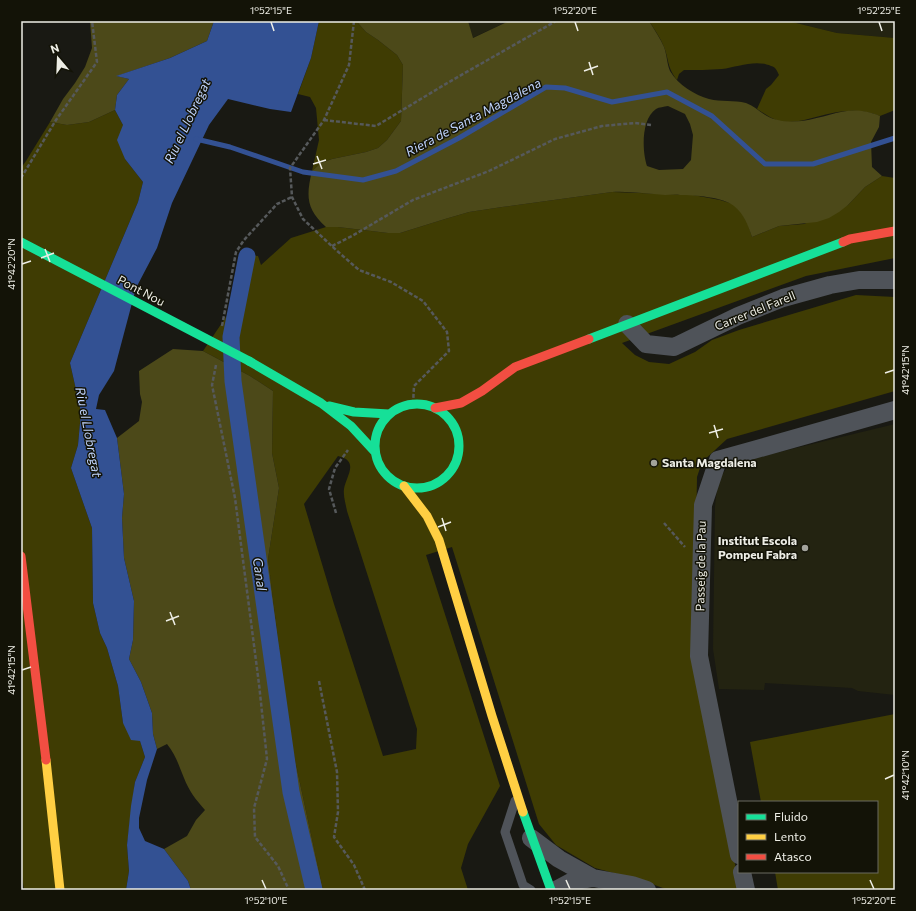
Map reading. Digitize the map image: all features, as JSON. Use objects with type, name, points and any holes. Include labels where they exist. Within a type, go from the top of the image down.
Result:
[{"type":"street","points":[[435,408],[461,402],[482,391],[514,367],[850,240],[895,232]]},
{"type":"street","name":"Pont Nou","points":[[21,242],[249,361],[321,403]]},
{"type":"street","name":"Carrer del Farell","points":[[627,324],[646,344],[674,347],[738,316],[783,298],[859,280],[895,280]]},
{"type":"street","points":[[471,407],[482,391]]},
{"type":"street","points":[[321,403],[354,412],[389,414]]},
{"type":"street","points":[[321,403],[351,426],[375,452]]},
{"type":"street","points":[[459,440],[457,432],[448,418],[435,408],[424,404],[413,404],[400,407],[389,414],[381,424],[376,434],[375,452],[377,460],[385,473],[391,479],[404,486],[420,488],[435,484],[452,469],[456,462],[459,440],[463,426]]},
{"type":"street","name":"Passeig de la Pau","points":[[738,850],[699,656],[703,505],[718,460],[895,410]]},
{"type":"street","points":[[439,494],[441,480]]},
{"type":"street","points":[[404,486],[427,516],[438,540],[517,796],[551,890]]},
{"type":"street","points":[[435,514],[438,540]]},
{"type":"street","points":[[21,556],[42,721],[60,890]]},
{"type":"street","points":[[531,838],[594,884]]},
{"type":"street","points":[[742,873],[746,890]]},
{"type":"street","points":[[556,890],[571,882],[632,885],[647,890]]},
{"type":"lane","points":[[517,796],[505,832],[523,885],[531,890]]},
{"type":"path","points":[[21,178],[56,120],[96,62],[92,21]]},
{"type":"path","points":[[354,21],[349,65],[324,120],[290,168],[292,197],[304,219],[359,270],[391,282],[423,301],[447,332],[449,351],[414,386],[413,404]]},
{"type":"path","points":[[324,120],[376,126],[448,82],[556,21]]},
{"type":"path","points":[[332,246],[413,200],[489,170],[555,139],[602,126],[635,123],[652,125]]},
{"type":"path","points":[[221,332],[236,252],[244,240],[277,204],[292,197]]},
{"type":"path","points":[[216,363],[212,385],[235,498],[267,759],[254,808],[255,837],[278,866],[289,890]]},
{"type":"path","points":[[336,513],[329,490],[335,468],[348,450],[362,437]]},
{"type":"path","points":[[664,523],[701,566]]},
{"type":"path","points":[[319,681],[337,772],[338,812],[334,836],[354,866],[365,890]]},
{"type":"shaded area","points":[[90,21],[214,21],[207,41],[170,58],[117,76],[129,79],[117,95],[115,110],[89,122],[67,125],[50,122],[63,99],[85,67],[92,48]]},
{"type":"shaded area","points":[[319,21],[345,21],[358,23],[366,32],[397,55],[403,65],[401,121],[387,140],[378,148],[332,159],[321,163],[312,171],[319,140],[316,108],[310,97],[298,94],[311,58]]},
{"type":"shaded area","points":[[345,21],[468,21],[473,38],[509,21],[649,21],[664,47],[669,68],[673,76],[687,89],[704,97],[714,100],[746,103],[767,116],[784,121],[802,121],[850,111],[869,112],[880,116],[879,127],[871,142],[872,167],[882,176],[865,187],[848,205],[829,218],[817,222],[779,226],[752,237],[743,216],[734,206],[723,200],[700,196],[625,192],[612,192],[469,212],[400,233],[326,227],[319,220],[309,202],[309,188],[312,171],[321,163],[332,159],[378,148],[387,140],[401,121],[403,65],[397,55],[366,32],[358,23]],"holes":[[[668,106],[685,114],[693,135],[691,160],[683,169],[659,170],[647,166],[644,152],[644,136],[645,127],[651,114],[657,108]]]},
{"type":"shaded area","points":[[468,21],[509,21],[472,38]]},
{"type":"shaded area","points":[[649,21],[788,21],[837,33],[895,38],[895,110],[880,116],[872,113],[848,111],[798,121],[784,122],[776,120],[757,109],[766,89],[779,75],[774,67],[765,64],[753,63],[722,69],[684,70],[679,74],[677,80],[670,67],[662,43]]},
{"type":"shaded area","points":[[788,21],[895,21],[895,38],[837,33]]},
{"type":"shaded area","points":[[115,110],[123,125],[125,159],[143,182],[138,202],[70,363],[81,412],[78,445],[71,468],[92,528],[93,603],[100,633],[107,648],[118,686],[123,723],[140,741],[145,757],[135,782],[127,845],[129,871],[126,890],[24,890],[21,869],[21,168],[50,122],[67,125],[89,122]]},
{"type":"shaded area","points":[[882,176],[895,178],[895,258],[806,276],[622,343],[635,355],[649,362],[669,364],[695,352],[712,340],[739,330],[856,295],[895,297],[895,391],[727,439],[702,462],[697,477],[694,652],[740,890],[668,890],[647,882],[595,868],[556,845],[539,824],[452,547],[426,555],[500,786],[468,844],[461,868],[468,890],[323,890],[290,737],[268,559],[279,488],[272,453],[273,391],[250,376],[203,351],[232,308],[241,255],[258,256],[261,265],[291,238],[326,227],[400,233],[469,212],[612,192],[693,195],[733,204],[742,213],[748,224],[752,237],[779,226],[804,224],[848,205],[865,187]],"holes":[[[338,456],[345,458],[350,465],[344,492],[347,511],[417,729],[416,749],[383,756],[334,604],[304,504]]]},
{"type":"shaded area","points":[[173,349],[203,351],[250,376],[273,391],[272,453],[279,488],[268,559],[290,737],[323,890],[191,890],[188,881],[164,849],[187,836],[196,820],[205,810],[190,791],[175,756],[167,744],[157,749],[153,734],[152,713],[141,682],[129,659],[133,640],[134,601],[124,558],[122,518],[124,494],[117,438],[139,421],[142,402],[140,394],[139,371]]},
{"type":"shaded area","name":"Institut Escola Pompeu Fabra","points":[[895,424],[895,695],[858,691],[852,688],[765,683],[764,690],[719,689],[713,649],[715,506],[718,481],[726,469],[734,463]]},
{"type":"shaded area","points":[[895,714],[895,890],[778,890],[775,873],[878,873],[878,801],[761,801],[750,742]]},
{"type":"water","name":"Riu el Llobregat","points":[[214,21],[319,21],[311,58],[291,112],[270,109],[228,99],[209,125],[172,203],[157,248],[136,288],[114,371],[99,395],[96,409],[105,410],[117,438],[124,494],[122,518],[124,558],[134,601],[133,640],[129,659],[141,682],[152,713],[153,734],[157,749],[147,780],[139,818],[139,828],[145,841],[164,849],[188,881],[191,890],[126,890],[129,871],[127,845],[131,806],[135,782],[145,757],[140,741],[131,740],[123,723],[118,686],[107,648],[100,633],[93,603],[92,528],[71,468],[78,445],[81,412],[70,363],[138,202],[143,182],[125,159],[117,140],[123,125],[115,110],[117,95],[129,79],[116,76],[170,58],[207,41]]},
{"type":"waterway","name":"Riera de Santa Magdalena","points":[[196,139],[230,147],[303,172],[363,180],[396,171],[459,138],[546,87],[565,88],[612,102],[667,92],[712,116],[765,164],[813,164],[895,138]]},
{"type":"waterway","name":"Canal","points":[[247,256],[231,337],[233,381],[291,792],[314,890]]},
{"type":"traffic: fast","points":[[21,242],[249,361]]},
{"type":"traffic: fast","points":[[589,339],[843,242]]},
{"type":"traffic: fast","points":[[249,361],[321,403],[351,426],[375,452]]},
{"type":"traffic: fast","points":[[417,404],[433,407],[447,416],[456,430],[459,446],[456,462],[447,476],[433,485],[417,488],[401,485],[387,476],[378,462],[375,446],[378,430],[387,416],[401,407],[417,404]]},
{"type":"traffic: fast","points":[[329,406],[354,412],[389,414]]},
{"type":"traffic: fast","points":[[523,812],[551,890]]},
{"type":"traffic: slow","points":[[404,486],[427,516],[439,540],[492,716],[523,812]]},
{"type":"traffic: slow","points":[[46,760],[60,890]]},
{"type":"traffic: jam","points":[[843,242],[850,239],[895,231]]},
{"type":"traffic: jam","points":[[435,408],[461,403],[482,391],[515,367],[589,339]]},
{"type":"traffic: jam","points":[[21,556],[46,760]]},
{"type":"place","name":"Santa Magdalena","points":[[654,463]]},
{"type":"place","name":"Institut Escola Pompeu Fabra","points":[[805,548]]}]
